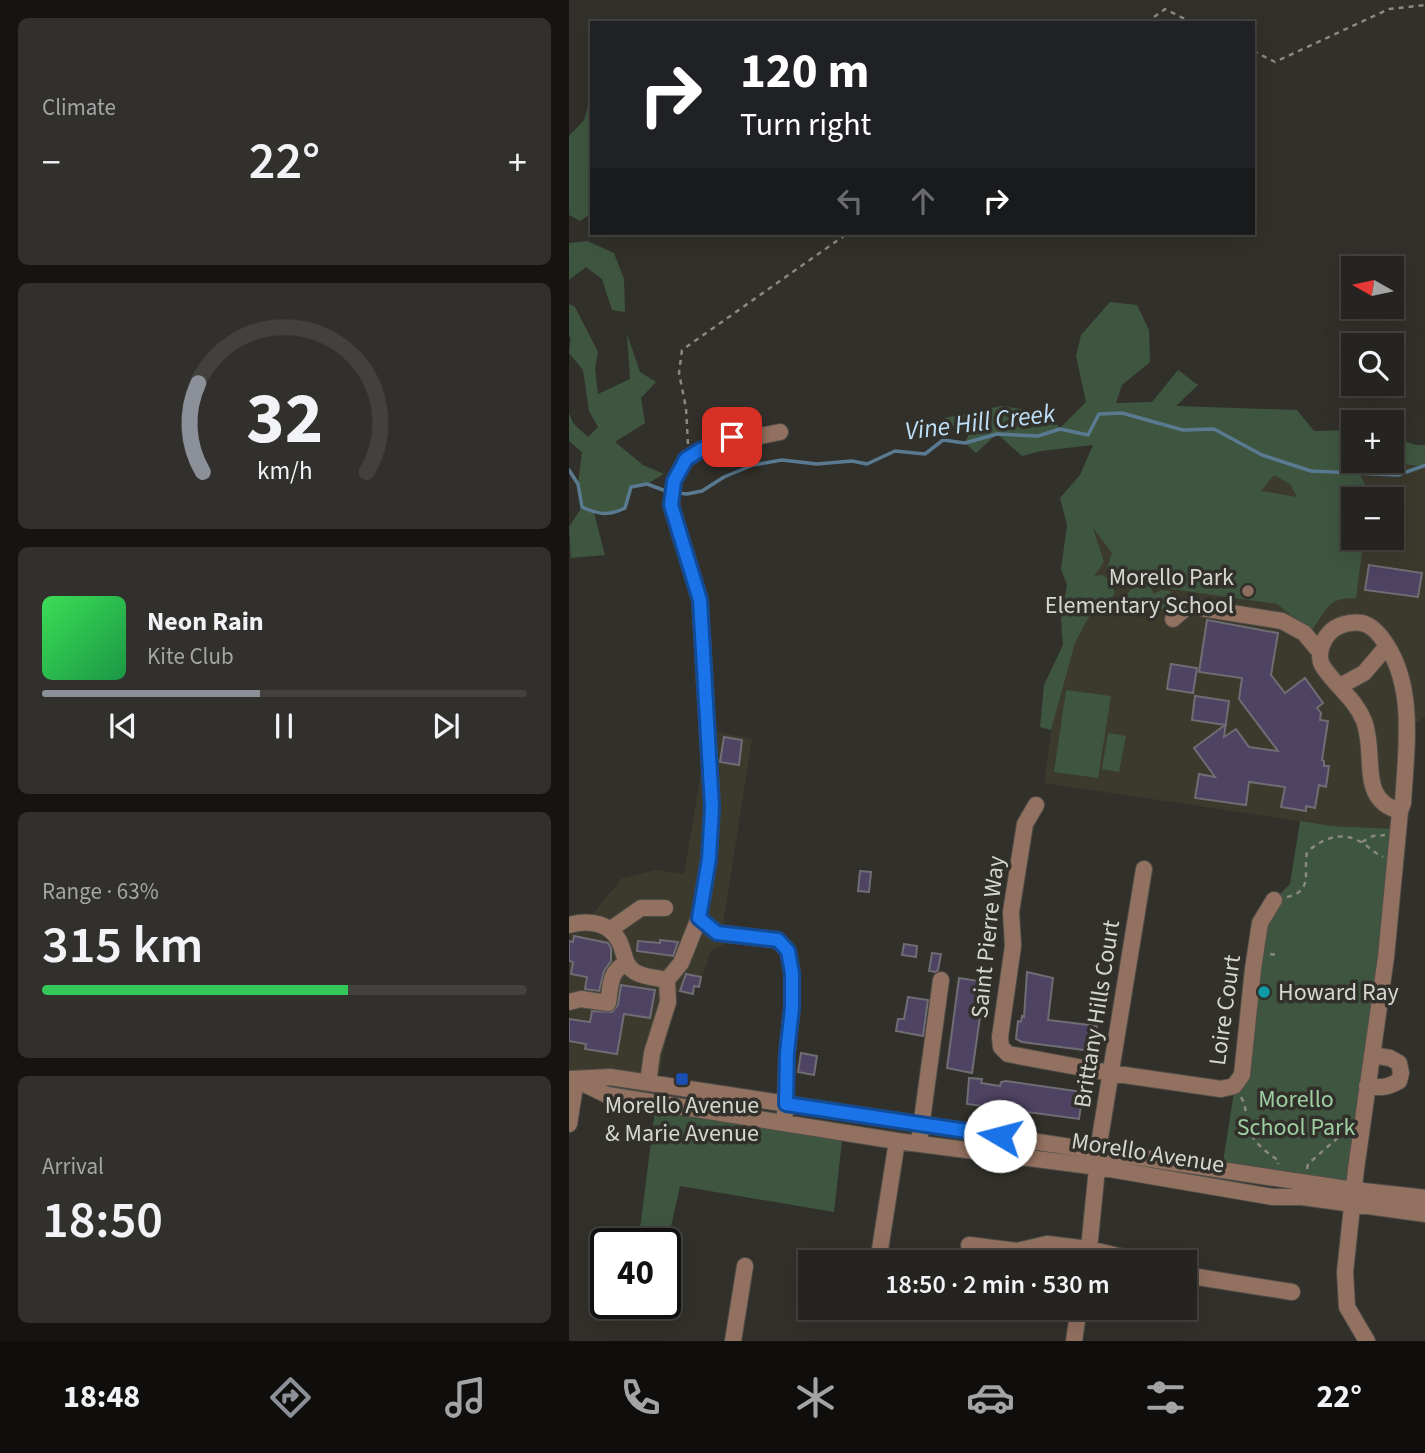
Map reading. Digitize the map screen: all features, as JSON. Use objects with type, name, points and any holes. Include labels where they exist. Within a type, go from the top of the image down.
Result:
[{"type":"street","points":[[648,1083],[652,1053],[668,1002],[667,980],[681,963],[699,918],[709,859],[712,807],[700,600],[671,505],[674,481],[688,457],[702,449],[732,437],[750,438],[780,432]]},
{"type":"street","points":[[1173,619],[1188,606],[1282,621],[1304,633],[1320,652]]},
{"type":"street","points":[[1367,1341],[1347,1307],[1345,1272],[1360,1137],[1386,957],[1397,837],[1403,803],[1408,729],[1402,683],[1394,656],[1371,626],[1357,622],[1341,624],[1330,631],[1320,652],[1321,664],[1355,704],[1364,721],[1371,747],[1372,787],[1377,800],[1389,809],[1400,811]]},
{"type":"street","points":[[1340,686],[1363,673],[1387,646]]},
{"type":"street","name":"Saint Pierre Way","points":[[1036,805],[1025,824],[1011,912],[1013,946],[999,1037],[1001,1047],[1008,1054],[1022,1059],[1110,1073]]},
{"type":"street","name":"Brittany Hills Court","points":[[1089,1250],[1110,1073],[1144,869]]},
{"type":"street","name":"Loire Court","points":[[1110,1073],[1221,1089],[1235,1086],[1242,1075],[1260,923],[1274,900]]},
{"type":"street","points":[[611,929],[641,908],[665,908]]},
{"type":"street","points":[[699,918],[717,933],[778,940],[788,951],[792,973],[792,1008],[784,1123]]},
{"type":"street","points":[[569,925],[595,922],[611,929],[620,942],[626,963],[636,972],[667,980]]},
{"type":"street","points":[[569,1002],[581,999],[608,1003],[616,969],[626,963]]},
{"type":"street","points":[[918,1144],[941,980]]},
{"type":"street","points":[[1367,1086],[1390,1087],[1399,1081],[1401,1073],[1399,1063],[1390,1058],[1372,1055]]},
{"type":"street","name":"Morello Avenue","points":[[573,1079],[610,1077],[921,1124],[1273,1197],[1425,1198]]},
{"type":"street","points":[[569,1124],[573,1079]]},
{"type":"street","name":"Morello Avenue","points":[[573,1079],[607,1096],[918,1144],[1276,1177],[1305,1182],[1353,1197],[1425,1214]]},
{"type":"street","points":[[880,1250],[897,1141]]},
{"type":"street","points":[[1021,1250],[1047,1244],[1069,1250]]},
{"type":"street","points":[[969,1245],[1009,1250]]},
{"type":"street","points":[[733,1341],[745,1266]]},
{"type":"street","points":[[1197,1277],[1292,1292]]},
{"type":"street","points":[[1074,1341],[1077,1320]]},
{"type":"path","points":[[1255,52],[1275,62],[1389,9],[1425,5]]},
{"type":"path","points":[[1149,21],[1165,9],[1189,21]]},
{"type":"path","points":[[688,457],[686,408],[679,373],[682,350],[845,235]]},
{"type":"path","points":[[1274,900],[1297,895],[1302,890],[1307,876],[1307,852],[1337,835],[1362,842],[1379,856],[1395,859]]},
{"type":"path","points":[[1362,842],[1372,836],[1397,837]]},
{"type":"path","points":[[1235,1086],[1246,1106],[1248,1125],[1253,1137],[1260,1147],[1279,1161],[1276,1177]]},
{"type":"path","points":[[1305,1182],[1308,1164],[1341,1135],[1360,1137]]},
{"type":"shaded area","name":"Morello Park Elementary School","points":[[1341,462],[1341,473],[1404,473],[1404,464],[1425,467],[1425,717],[1408,729],[1398,829],[1332,826],[1044,783],[1082,511]]},
{"type":"shaded area","points":[[708,730],[752,739],[723,925],[732,931],[731,940],[710,952],[699,987],[694,986],[693,994],[674,992],[658,1085],[569,1079],[569,923],[592,915],[622,878],[657,870],[684,874]]},
{"type":"green space","points":[[590,99],[590,214],[580,221],[569,215],[569,136],[584,120]]},
{"type":"green space","points":[[587,241],[614,253],[624,279],[625,312],[612,310],[602,279],[586,267],[569,280],[569,243]]},
{"type":"green space","points":[[1110,302],[1137,305],[1149,330],[1150,362],[1122,385],[1116,403],[1152,402],[1178,370],[1198,385],[1176,406],[1297,410],[1314,431],[1341,430],[1341,473],[1359,473],[1366,487],[1341,487],[1341,550],[1362,550],[1356,598],[1334,602],[1325,610],[1313,629],[1308,629],[1277,604],[1150,586],[1154,594],[1161,590],[1170,591],[1174,597],[1173,606],[1165,611],[1154,605],[1146,610],[1134,610],[1129,606],[1127,596],[1137,584],[1121,581],[1107,568],[1112,553],[1093,528],[1104,562],[1094,576],[1102,575],[1111,580],[1115,593],[1109,602],[1095,605],[1075,643],[1051,730],[1040,727],[1044,685],[1063,645],[1061,619],[1067,585],[1061,569],[1067,525],[1060,498],[1080,475],[1093,445],[1022,456],[997,434],[976,453],[965,443],[972,427],[958,430],[944,418],[1001,406],[1021,409],[1029,429],[1048,414],[1060,428],[1086,402],[1076,356],[1081,335]],"holes":[[[1274,475],[1290,484],[1297,497],[1261,491]]]},
{"type":"green space","points":[[569,304],[575,307],[598,352],[595,368],[598,394],[630,379],[627,334],[640,372],[656,382],[641,398],[645,423],[615,442],[643,465],[664,474],[647,484],[631,487],[625,508],[611,515],[594,513],[605,555],[571,558],[569,527],[582,507],[578,484],[582,452],[569,441],[569,413],[573,423],[588,437],[598,427],[589,411],[583,370],[569,353]]},
{"type":"green space","points":[[1404,441],[1425,445],[1425,467],[1404,464]]},
{"type":"green space","points":[[1066,690],[1111,696],[1098,778],[1054,772]]},
{"type":"green space","points":[[1108,733],[1126,736],[1119,772],[1102,769]]},
{"type":"green space","name":"Morello School Park","points":[[1300,821],[1332,826],[1398,829],[1354,1190],[1222,1169],[1253,969],[1274,900],[1290,884]]},
{"type":"green space","points":[[656,1103],[843,1132],[834,1212],[680,1186],[671,1228],[640,1228]]},
{"type":"building","points":[[1369,565],[1422,573],[1418,597],[1365,590]]},
{"type":"building","points":[[1207,620],[1278,633],[1271,675],[1285,693],[1305,678],[1323,703],[1317,708],[1321,713],[1320,720],[1328,721],[1322,760],[1324,766],[1329,766],[1326,787],[1319,785],[1315,808],[1306,806],[1306,811],[1281,807],[1285,787],[1249,782],[1246,805],[1195,798],[1199,774],[1215,777],[1194,748],[1225,725],[1192,720],[1195,696],[1229,701],[1224,737],[1236,729],[1249,747],[1278,751],[1239,699],[1242,678],[1199,672]]},
{"type":"building","points":[[1171,664],[1197,668],[1193,693],[1167,689]]},
{"type":"building","points":[[724,737],[742,740],[739,765],[720,762]]},
{"type":"building","points":[[860,871],[871,872],[869,892],[858,891]]},
{"type":"building","points":[[574,936],[608,943],[611,948],[611,961],[604,971],[599,991],[585,989],[587,977],[571,974],[573,962],[569,961],[569,941],[573,942]]},
{"type":"building","points":[[660,940],[678,942],[673,956],[637,951],[638,941],[660,943]]},
{"type":"building","points":[[904,944],[917,946],[916,957],[902,955]]},
{"type":"building","points":[[932,953],[941,954],[938,970],[935,972],[929,971]]},
{"type":"building","points":[[1027,972],[1053,978],[1048,1020],[1097,1026],[1095,1049],[1092,1048],[1092,1051],[1016,1039],[1018,1021],[1021,1022],[1022,1016],[1024,1017]]},
{"type":"building","points":[[686,974],[701,977],[699,987],[694,986],[693,994],[680,991]]},
{"type":"building","points":[[959,978],[985,982],[972,1073],[947,1068]]},
{"type":"building","points":[[621,985],[655,990],[650,1018],[624,1014],[617,1054],[585,1049],[586,1044],[569,1041],[569,1019],[590,1022],[592,1011],[612,1012],[618,1005]]},
{"type":"building","points":[[908,997],[928,1000],[923,1036],[896,1031],[898,1019],[904,1019]]},
{"type":"building","points":[[801,1053],[817,1056],[814,1075],[798,1072]]},
{"type":"building","points":[[969,1078],[982,1079],[981,1083],[1000,1086],[1001,1082],[1006,1081],[1083,1092],[1079,1119],[967,1104]]},
{"type":"waterway","name":"Vine Hill Creek","points":[[677,493],[702,491],[724,477],[753,465],[782,460],[817,464],[852,461],[867,464],[895,451],[925,454],[943,440],[965,443],[997,434],[1038,436],[1060,429],[1088,435],[1099,414],[1122,413],[1183,430],[1214,429],[1262,455],[1311,471],[1398,475],[1426,465]]},
{"type":"waterway","name":"Vine Hill Creek","points":[[569,470],[578,484],[582,507],[599,513],[625,508],[631,487],[647,484],[666,491]]},
{"type":"place","name":"Morello Park Elementary School","points":[[1248,591]]},
{"type":"place","name":"Howard Ray","points":[[1264,992]]},
{"type":"place","name":"Morello Avenue & Marie Avenue","points":[[682,1079]]},
{"type":"route","points":[[732,437],[702,449],[686,459],[674,481],[671,505],[700,600],[712,807],[709,859],[699,918],[717,933],[778,940],[788,951],[792,973],[792,1008],[787,1053],[786,1104],[1000,1136]]}]
